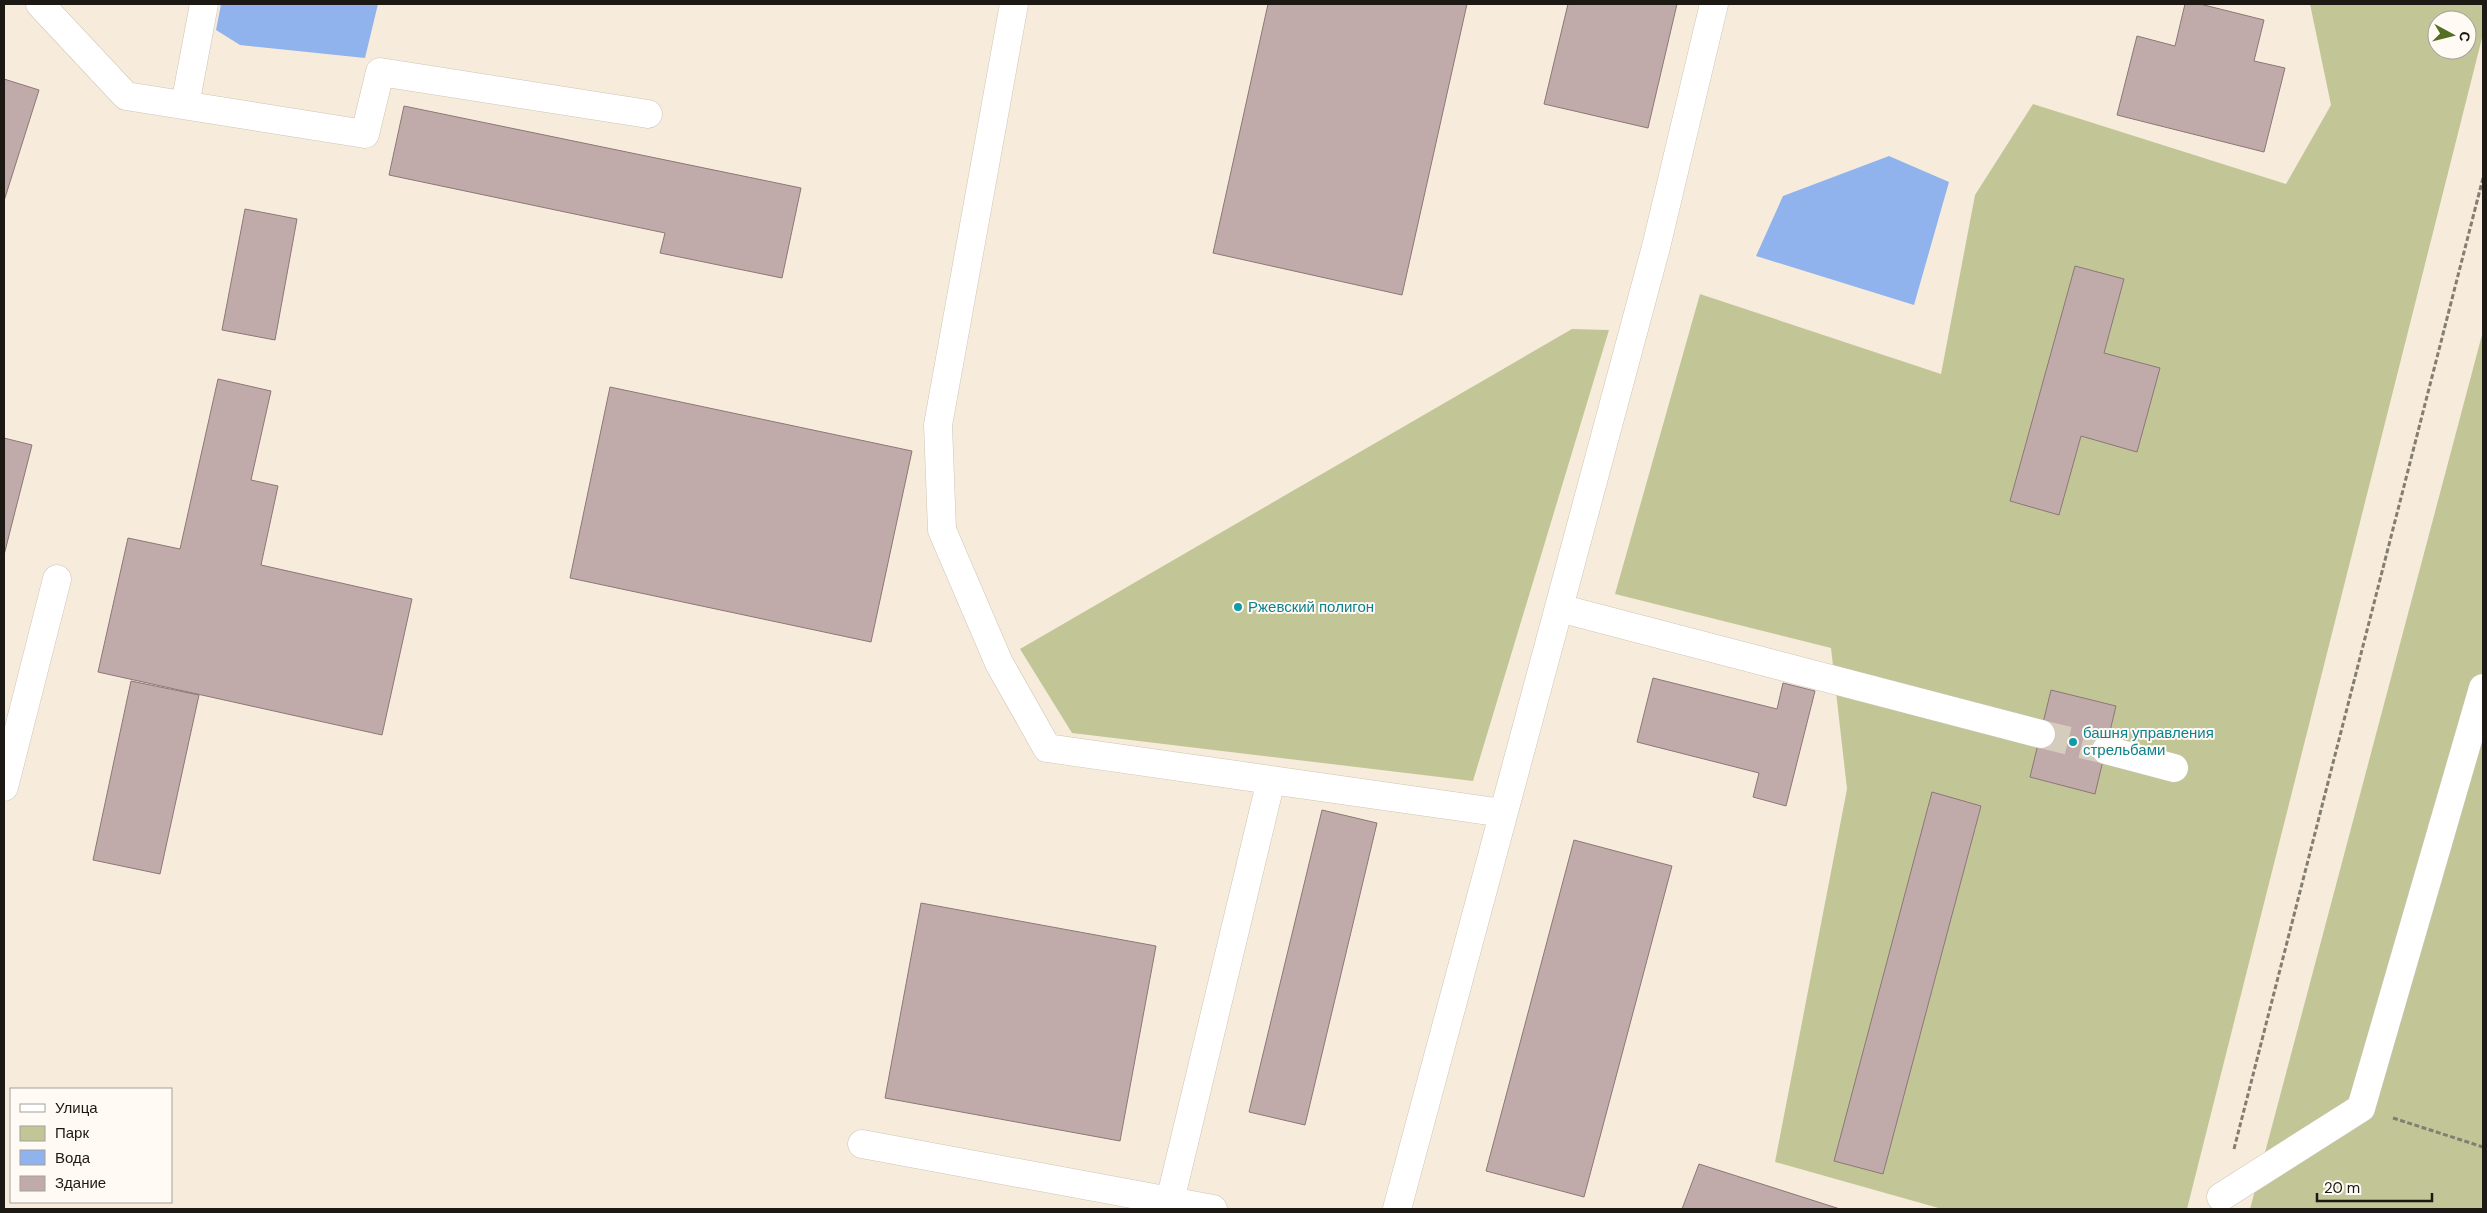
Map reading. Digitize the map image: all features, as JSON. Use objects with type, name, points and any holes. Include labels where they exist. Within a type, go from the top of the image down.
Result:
[{"type":"lane","points":[[40,4],[126,96],[366,134],[380,72],[648,114]]},
{"type":"lane","points":[[185,105],[204,4]]},
{"type":"lane","points":[[1014,4],[938,425],[942,530],[999,663],[1047,748],[1503,813]]},
{"type":"lane","points":[[1397,1209],[1656,247],[1714,4]]},
{"type":"lane","points":[[4,787],[57,579]]},
{"type":"lane","points":[[1559,608],[2041,734]]},
{"type":"lane","points":[[2221,1197],[2361,1108],[2483,688]]},
{"type":"lane","points":[[2106,750],[2174,768]]},
{"type":"lane","points":[[1170,1201],[1270,780]]},
{"type":"lane","points":[[862,1144],[1213,1209]]},
{"type":"path","points":[[2221,1197],[2483,178]]},
{"type":"path","points":[[2361,1108],[2483,1147]]},
{"type":"green space","points":[[2310,4],[2483,4],[2483,34],[2477,58],[2477,10],[2427,10],[2427,60],[2476,60],[2187,1209],[1942,1209],[1775,1162],[1847,789],[1831,648],[1615,594],[1700,294],[1941,374],[1975,195],[2033,104],[2286,184],[2331,105]]},
{"type":"green space","points":[[1572,329],[1609,330],[1473,781],[1072,733],[1020,649]]},
{"type":"green space","points":[[2483,331],[2483,1209],[2250,1209]]},
{"type":"water","points":[[221,4],[378,4],[365,58],[240,45],[216,30]]},
{"type":"water","points":[[1889,156],[1949,182],[1914,305],[1756,256],[1783,196]]},
{"type":"building","points":[[1268,4],[1467,4],[1402,295],[1213,253]]},
{"type":"building","points":[[1568,4],[1677,4],[1648,128],[1544,104]]},
{"type":"building","points":[[2185,4],[2200,4],[2264,20],[2254,61],[2285,68],[2264,152],[2117,115],[2137,36],[2175,46]]},
{"type":"building","points":[[4,79],[39,90],[4,201]]},
{"type":"building","points":[[404,106],[801,188],[782,278],[660,253],[665,233],[389,175]]},
{"type":"building","points":[[245,209],[297,219],[275,340],[222,330]]},
{"type":"building","points":[[2075,266],[2124,279],[2104,353],[2160,368],[2137,452],[2081,436],[2059,515],[2010,501]]},
{"type":"building","points":[[218,379],[271,391],[251,480],[278,486],[261,565],[412,599],[382,735],[98,672],[128,538],[180,549]]},
{"type":"building","points":[[610,387],[912,451],[871,642],[570,578]]},
{"type":"building","points":[[4,438],[32,445],[4,555]]},
{"type":"building","points":[[1653,678],[1777,709],[1783,683],[1815,691],[1786,806],[1753,797],[1759,773],[1637,742]]},
{"type":"building","points":[[131,681],[199,695],[160,874],[93,860]]},
{"type":"building","name":"башня управления стрельбами","points":[[2051,690],[2116,706],[2095,794],[2030,777]]},
{"type":"building","points":[[1932,792],[1981,806],[1883,1174],[1834,1161]]},
{"type":"building","points":[[1322,810],[1377,823],[1305,1125],[1249,1112]]},
{"type":"building","points":[[1574,840],[1672,866],[1584,1197],[1486,1171]]},
{"type":"building","points":[[921,903],[1156,946],[1120,1141],[885,1098]]},
{"type":"building","points":[[1699,1164],[1840,1209],[1682,1209]]},
{"type":"tunnel","points":[[2041,734],[2106,750]]},
{"type":"place","name":"Ржевский полигон","points":[[1238,607]]},
{"type":"place","name":"башня управления стрельбами","points":[[2073,742]]}]
